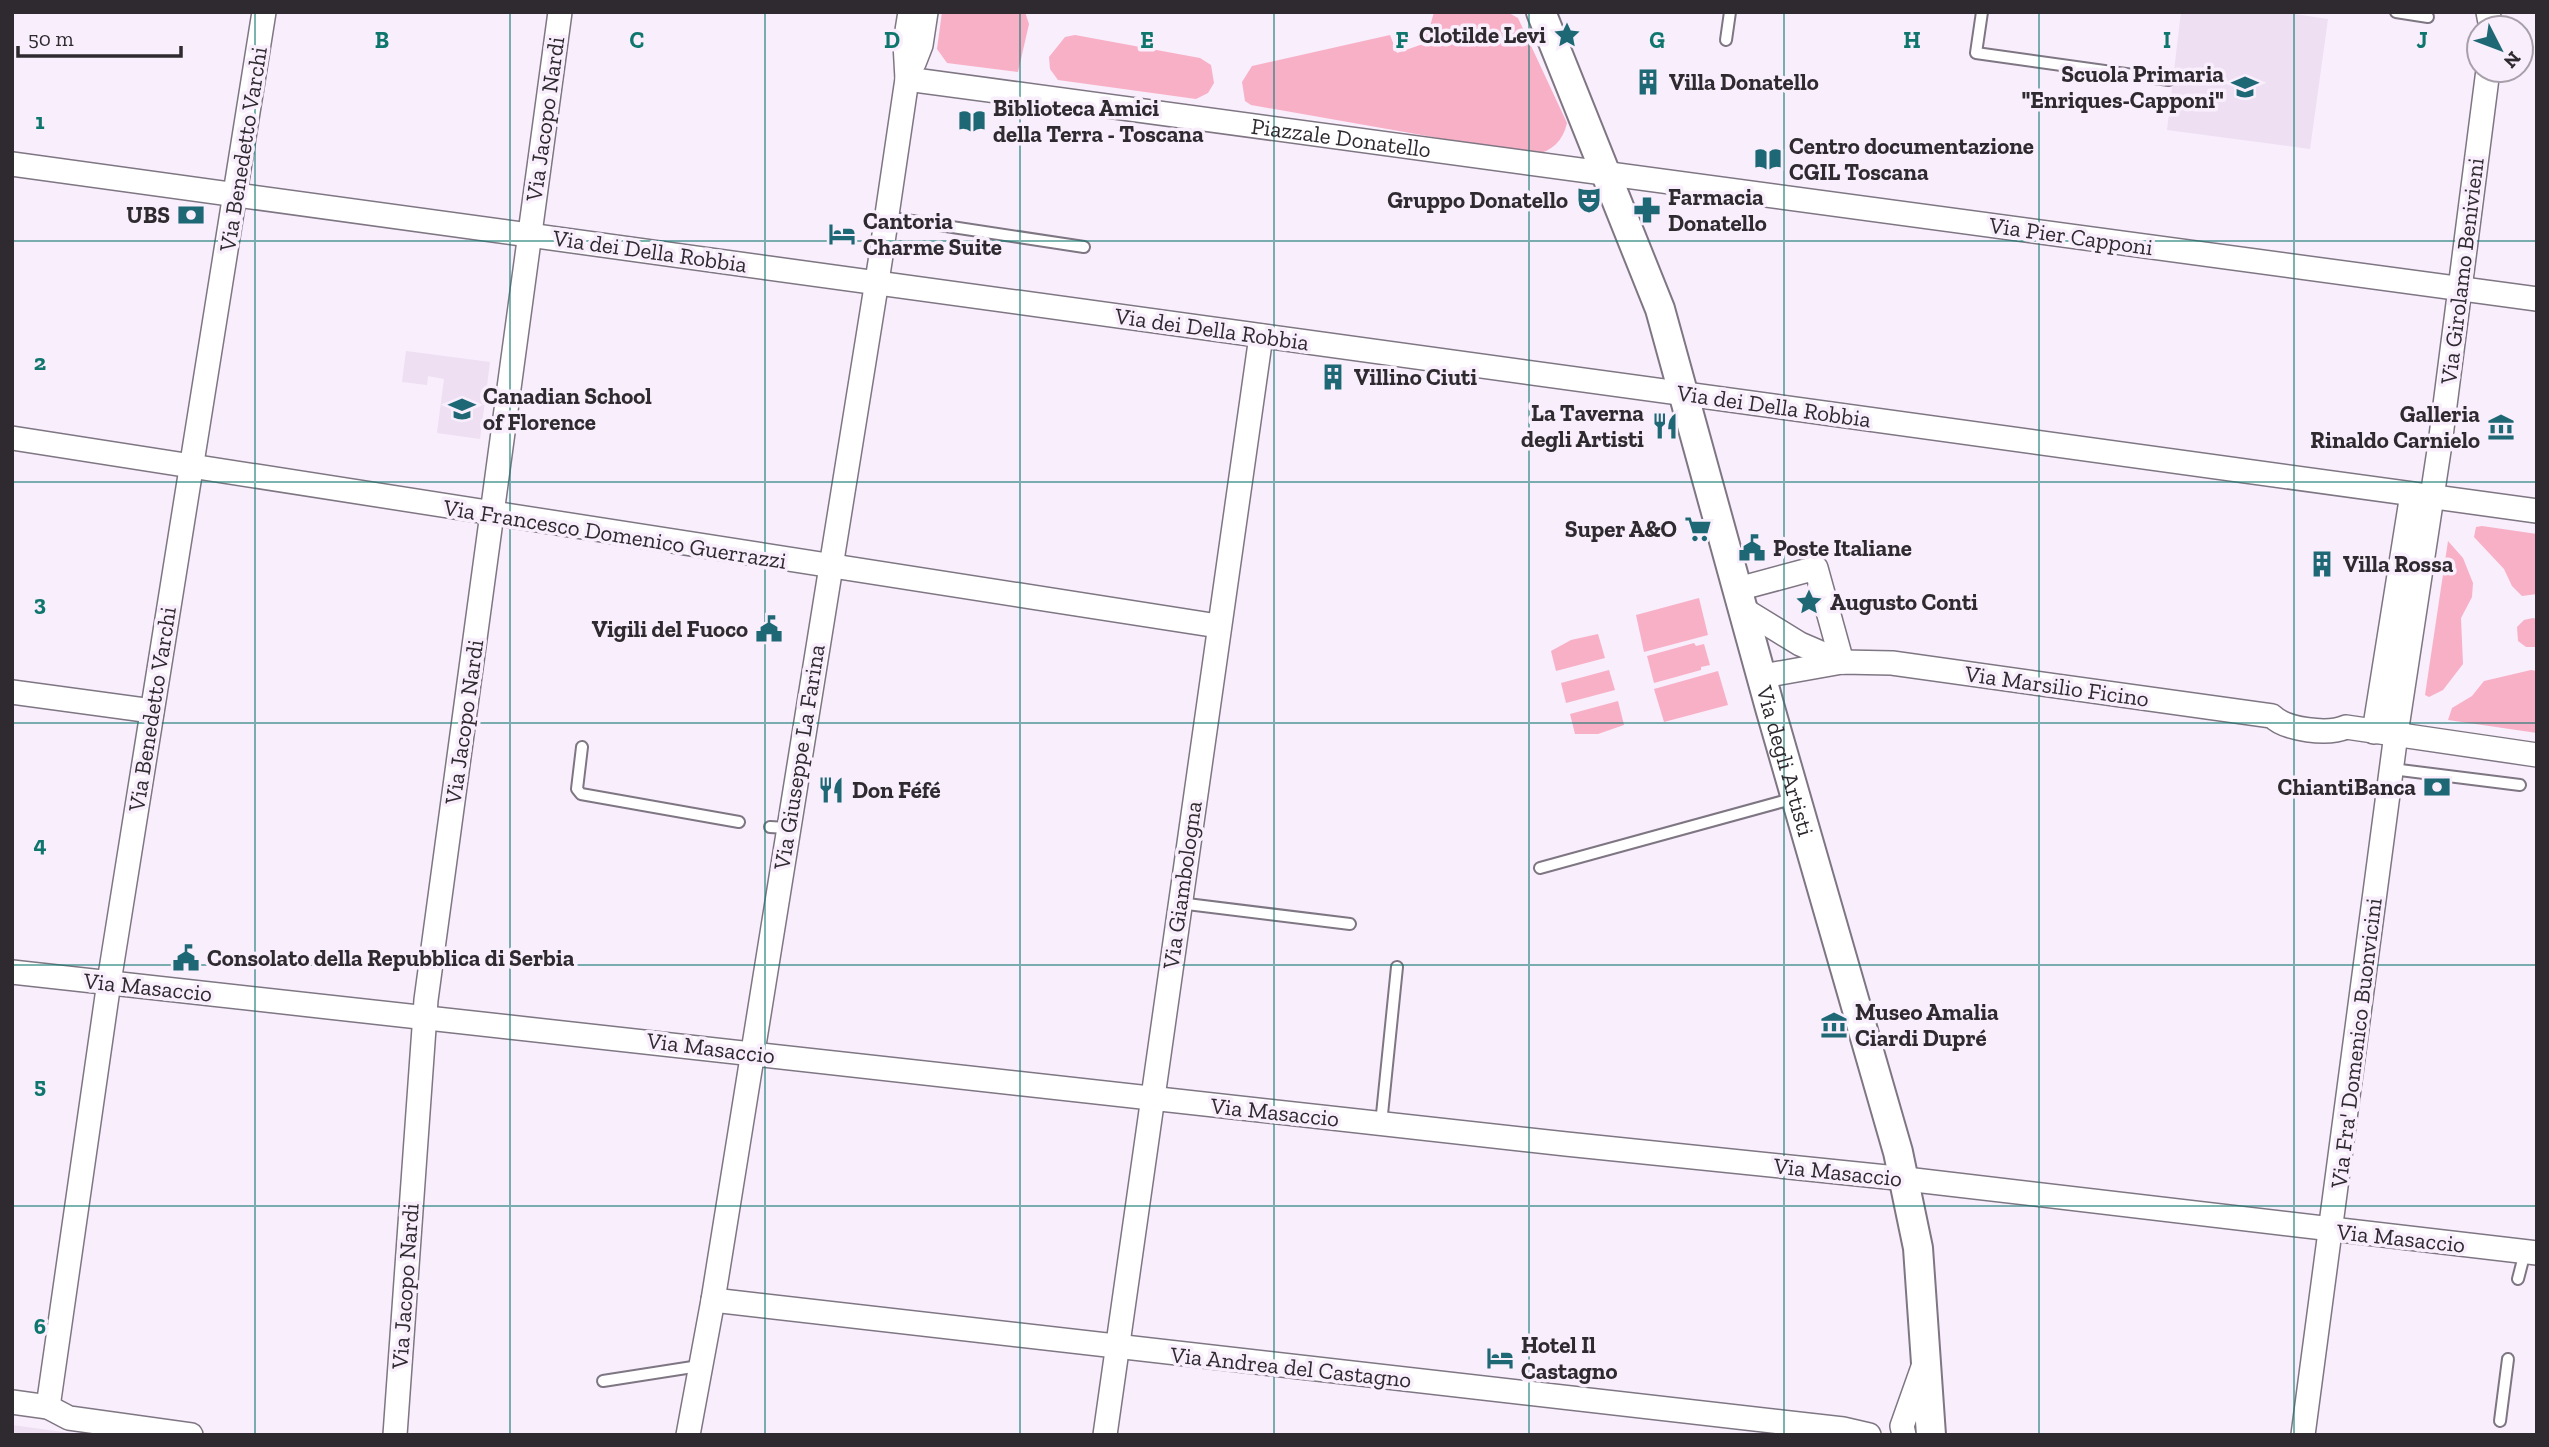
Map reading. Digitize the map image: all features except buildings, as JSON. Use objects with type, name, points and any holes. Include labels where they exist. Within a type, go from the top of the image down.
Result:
[{"type":"street","name":"Via Benedetto Varchi","points":[[48,1407],[109,982],[264,12]]},
{"type":"street","name":"Via Jacopo Nardi","points":[[395,1435],[424,1017],[560,12]]},
{"type":"street","points":[[907,79],[905,43],[910,12]]},
{"type":"street","points":[[907,79],[920,45],[926,12]]},
{"type":"street","points":[[1541,13],[1604,173]]},
{"type":"street","name":"Piazzale Donatello","points":[[907,79],[1604,173]]},
{"type":"street","name":"Via Giuseppe La Farina","points":[[688,1435],[713,1300],[752,1053],[779,828],[829,567],[877,282],[907,79]]},
{"type":"street","name":"Via Girolamo Benivieni","points":[[2422,496],[2436,472],[2486,84]]},
{"type":"street","name":"Via dei Della Robbia","points":[[12,164],[2537,511]]},
{"type":"street","name":"Via Pier Capponi","points":[[1604,173],[2537,299]]},
{"type":"street","name":"Via degli Artisti","points":[[1604,173],[1648,274],[1763,676],[1795,798],[1906,1179],[1922,1282],[1931,1435]]},
{"type":"street","name":"Via Giambologna","points":[[1105,1435],[1261,336]]},
{"type":"street","name":"Via Francesco Domenico Guerrazzi","points":[[12,438],[491,515],[1218,626]]},
{"type":"street","name":"Via Fra' Domenico Buonvicini","points":[[2303,1435],[2392,769],[2385,733],[2422,496]]},
{"type":"street","points":[[1741,599],[1816,568],[1842,662]]},
{"type":"street","points":[[1741,599],[1800,644],[1842,662]]},
{"type":"street","points":[[1763,676],[1842,662]]},
{"type":"street","name":"Via Marsilio Ficino","points":[[1842,662],[1892,663],[2272,716],[2281,710],[2304,713],[2339,718],[2346,727],[2537,755]]},
{"type":"street","points":[[12,692],[152,710]]},
{"type":"street","name":"Via Masaccio","points":[[12,972],[1381,1124],[1906,1179],[2531,1252]]},
{"type":"street","name":"Via Andrea del Castagno","points":[[713,1300],[1843,1429],[1869,1435]]},
{"type":"street","name":"Via degli Artisti","points":[[1903,1435],[1902,1426],[1926,1358]]},
{"type":"street","points":[[12,1402],[48,1407],[69,1418],[191,1435]]},
{"type":"lane","points":[[1726,40],[1730,12]]},
{"type":"lane","points":[[1982,12],[1976,53],[2169,80]]},
{"type":"lane","points":[[2396,12],[2428,17]]},
{"type":"lane","points":[[887,217],[1084,247]]},
{"type":"lane","points":[[582,747],[577,789],[581,794],[739,822]]},
{"type":"lane","points":[[2392,769],[2520,785]]},
{"type":"lane","points":[[1540,868],[1795,798]]},
{"type":"lane","points":[[1179,903],[1350,925]]},
{"type":"lane","points":[[1381,1124],[1396,967]]},
{"type":"lane","points":[[2518,1279],[2531,1252]]},
{"type":"lane","points":[[2500,1421],[2508,1359]]},
{"type":"lane","points":[[603,1381],[699,1366]]},
{"type":"shaded area","points":[[942,12],[1025,12],[1029,24],[1018,72],[947,63],[937,49]]},
{"type":"shaded area","points":[[1434,12],[1507,12],[1518,18],[1567,123],[1556,144],[1535,155],[1251,105],[1245,101],[1242,82],[1252,66],[1390,35],[1397,53],[1423,44],[1421,33],[1429,30]]},
{"type":"shaded area","name":"Scuola Primaria \"Enriques-Capponi\"","points":[[2181,12],[2281,12],[2328,19],[2310,149],[2167,130]]},
{"type":"shaded area","points":[[1075,35],[1200,58],[1211,65],[1214,83],[1208,93],[1196,99],[1058,80],[1050,69],[1049,57],[1065,37]]},
{"type":"shaded area","name":"Canadian School of Florence","points":[[406,351],[490,362],[480,439],[437,433],[444,379],[428,376],[427,385],[402,382]]},
{"type":"shaded area","points":[[2476,527],[2537,534],[2537,594],[2522,596],[2512,586],[2504,569],[2474,537]]},
{"type":"shaded area","points":[[2448,541],[2463,558],[2473,583],[2472,597],[2461,618],[2463,664],[2443,690],[2429,697],[2425,695]]},
{"type":"shaded area","points":[[1699,598],[1708,635],[1644,652],[1636,615]]},
{"type":"shaded area","points":[[2537,619],[2537,647],[2526,647],[2518,641],[2517,627],[2524,620]]},
{"type":"shaded area","points":[[1598,634],[1605,658],[1556,671],[1551,651],[1571,640]]},
{"type":"shaded area","points":[[1694,643],[1696,646],[1704,644],[1710,665],[1654,683],[1647,656]]},
{"type":"shaded area","points":[[1609,670],[1615,690],[1566,703],[1561,683]]},
{"type":"shaded area","points":[[1718,671],[1728,705],[1664,722],[1654,689]]},
{"type":"shaded area","points":[[2537,671],[2537,733],[2448,720],[2452,708],[2472,696],[2484,681]]},
{"type":"shaded area","points":[[1618,701],[1624,725],[1598,734],[1575,734],[1570,714]]},
{"type":"shaded area","points":[[12,1425],[85,1435],[12,1435]]},
{"type":"place","name":"Clotilde Levi","points":[[1567,35]]},
{"type":"place","name":"Villa Donatello","points":[[1648,82]]},
{"type":"place","name":"Scuola Primaria \"Enriques-Capponi\"","points":[[2245,87]]},
{"type":"place","name":"Biblioteca Amici della Terra - Toscana","points":[[972,121]]},
{"type":"place","name":"Centro documentazione CGIL Toscana","points":[[1768,159]]},
{"type":"place","name":"Gruppo Donatello","points":[[1589,200]]},
{"type":"place","name":"Farmacia Donatello","points":[[1647,210]]},
{"type":"place","name":"UBS","points":[[191,215]]},
{"type":"place","name":"Cantoria Charme Suite","points":[[842,234]]},
{"type":"place","name":"Villino Ciuti","points":[[1333,377]]},
{"type":"place","name":"Canadian School of Florence","points":[[462,409]]},
{"type":"place","name":"La Taverna degli Artisti","points":[[1665,426]]},
{"type":"place","name":"Galleria Rinaldo Carnielo","points":[[2501,427]]},
{"type":"place","name":"Super A&O","points":[[1698,529]]},
{"type":"place","name":"Poste Italiane","points":[[1752,548]]},
{"type":"place","name":"Villa Rossa","points":[[2322,564]]},
{"type":"place","name":"Augusto Conti","points":[[1809,602]]},
{"type":"place","name":"Vigili del Fuoco","points":[[769,629]]},
{"type":"place","name":"ChiantiBanca","points":[[2437,787]]},
{"type":"place","name":"Don Féfé","points":[[831,790]]},
{"type":"place","name":"Consolato della Repubblica di Serbia","points":[[186,958]]},
{"type":"place","name":"Museo Amalia Ciardi Dupré","points":[[1834,1025]]},
{"type":"place","name":"Hotel Il Castagno","points":[[1500,1358]]}]
